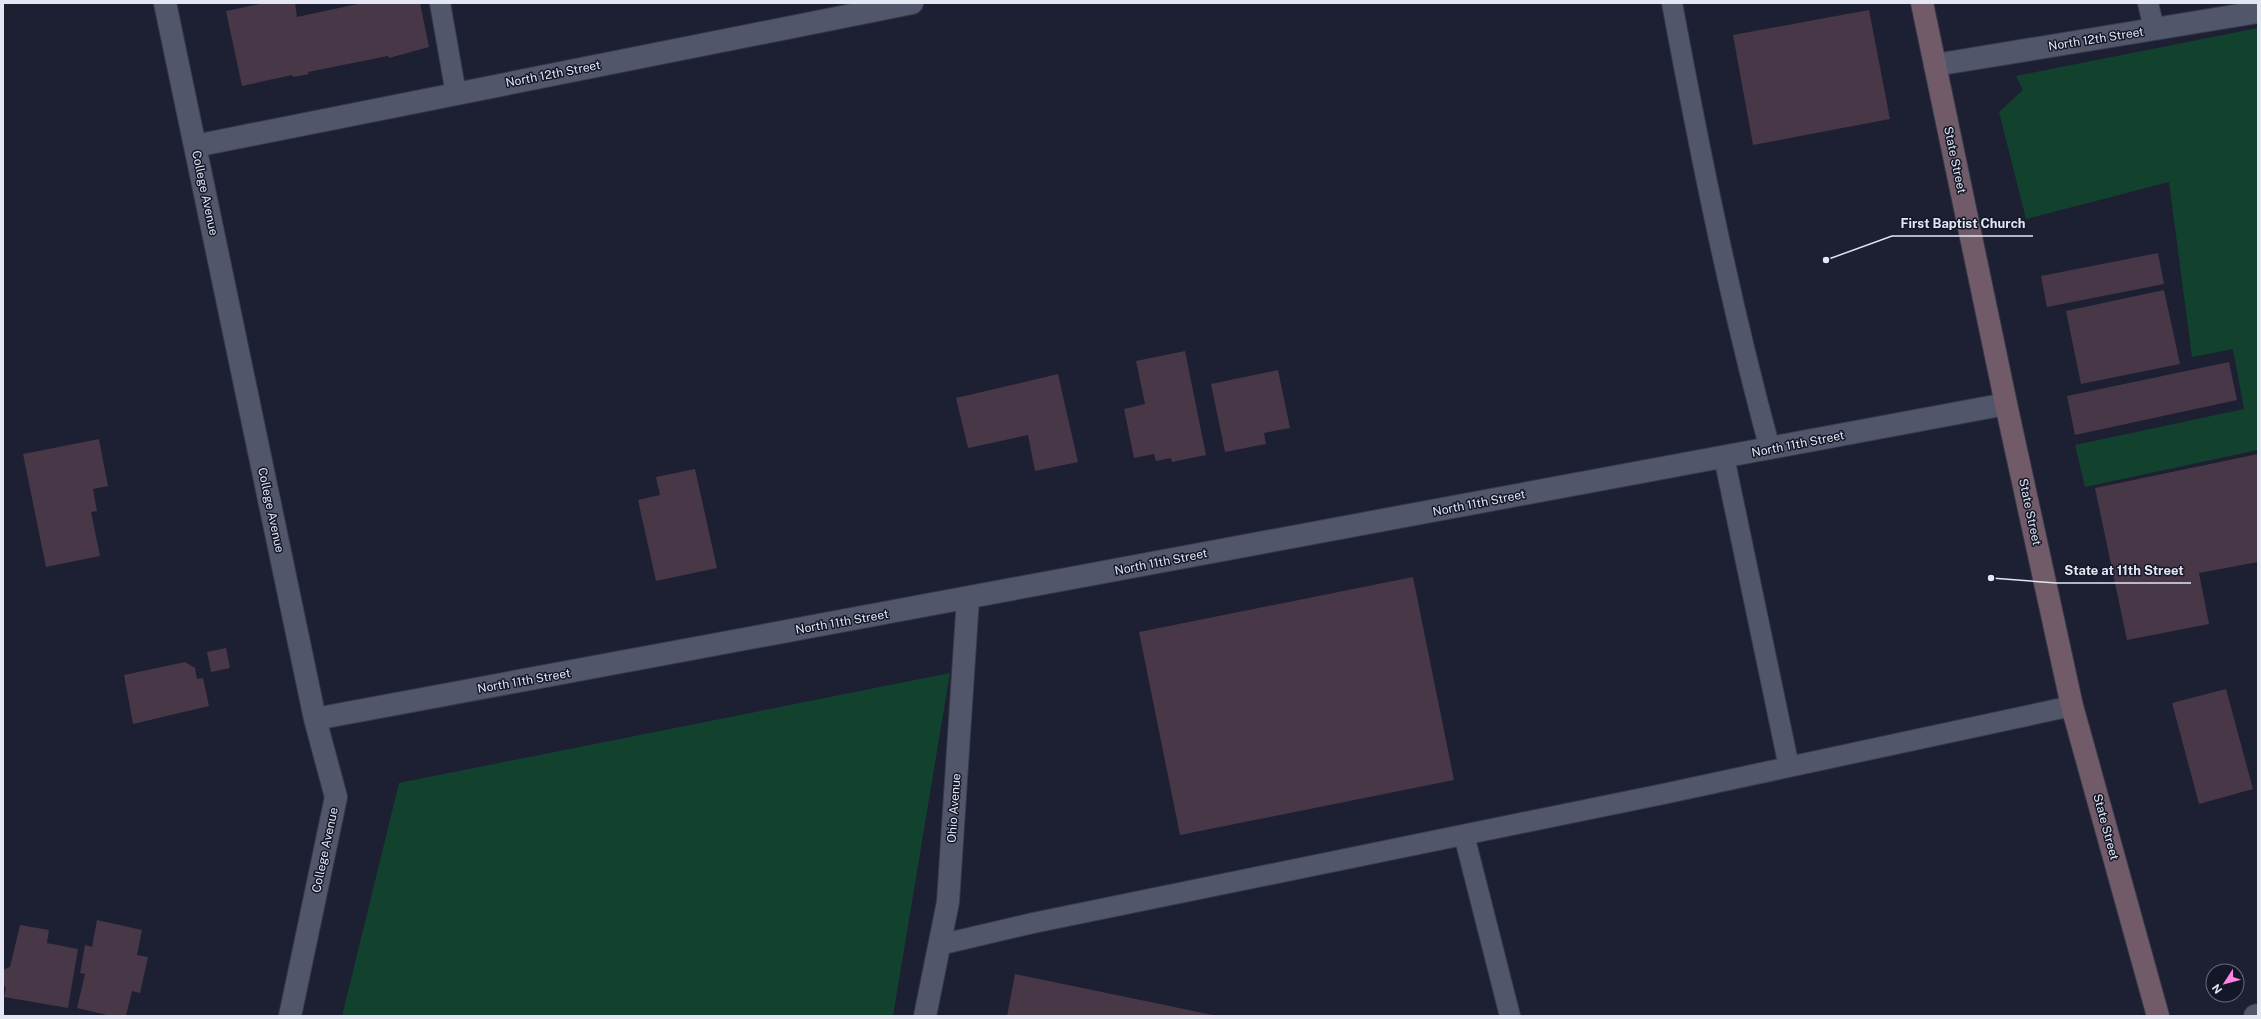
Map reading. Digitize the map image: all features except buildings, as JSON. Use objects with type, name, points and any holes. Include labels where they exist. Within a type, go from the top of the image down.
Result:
[{"type":"main road","name":"State Street","points":[[1922,3],[2006,404],[2072,706],[2158,1016]]},
{"type":"street","name":"College Avenue","points":[[165,3],[315,719],[336,797],[290,1016]]},
{"type":"street","name":"North 12th Street","points":[[195,146],[912,3]]},
{"type":"street","name":"North 12th Street","points":[[1935,65],[2154,30],[2232,10],[2258,12]]},
{"type":"street","name":"North 11th Street","points":[[315,719],[2006,404]]},
{"type":"street","name":"Ohio Avenue","points":[[925,1016],[948,902],[968,598]]},
{"type":"lane","points":[[440,3],[456,94]]},
{"type":"lane","points":[[1672,3],[1695,128],[1733,306],[1770,449]]},
{"type":"lane","points":[[2148,3],[2154,30]]},
{"type":"lane","points":[[1724,457],[1789,767]]},
{"type":"lane","points":[[939,945],[1033,922],[1464,835],[2072,706]]},
{"type":"lane","points":[[1464,835],[1510,1016]]},
{"type":"green space","points":[[2258,28],[2258,450],[2085,487],[2075,445],[2244,409],[2233,349],[2192,357],[2169,182],[2026,219],[1999,112],[2023,90],[2016,76]]},
{"type":"green space","points":[[950,673],[893,1016],[342,1016],[399,783]]},
{"type":"place","name":"First Baptist Church","points":[[1826,260]]},
{"type":"place","name":"State at 11th Street","points":[[1991,578]]}]
